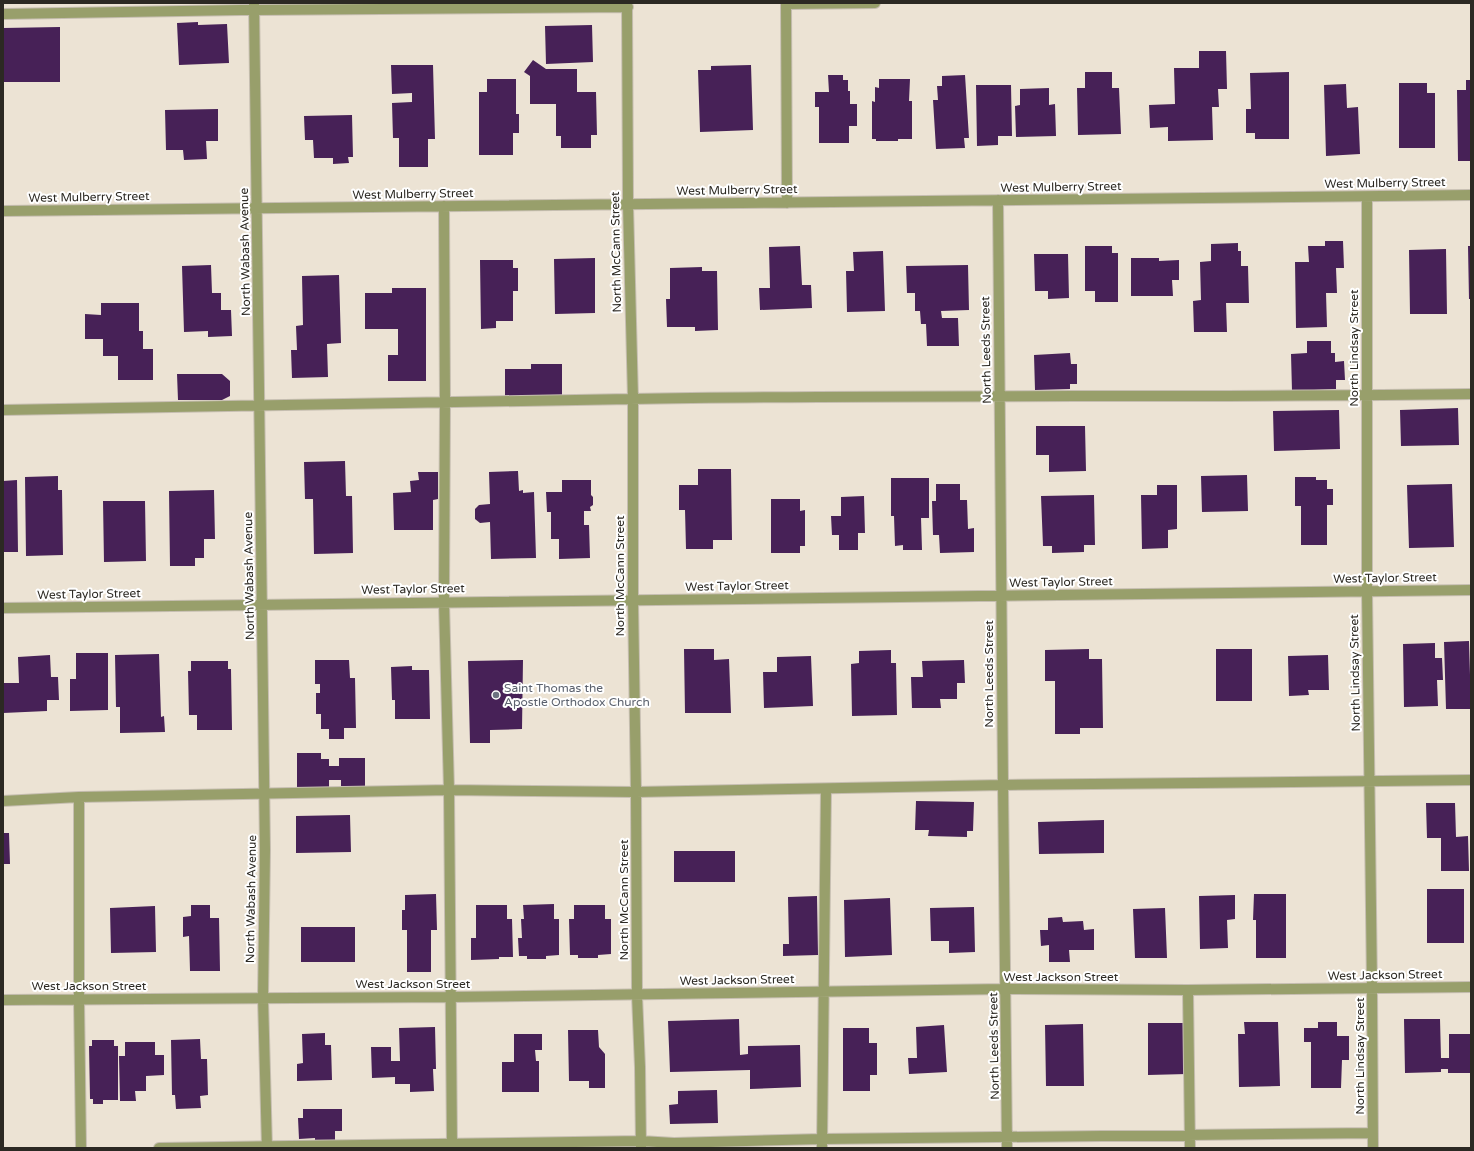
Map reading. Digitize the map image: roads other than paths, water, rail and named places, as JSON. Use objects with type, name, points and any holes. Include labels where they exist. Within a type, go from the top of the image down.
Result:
[{"type":"street","points":[[787,203],[786,4],[874,3]]},
{"type":"street","points":[[3,14],[254,6],[628,5]]},
{"type":"street","name":"North McCann Street","points":[[628,5],[628,204],[633,399],[633,600],[637,995],[641,1145]]},
{"type":"street","name":"North Wabash Avenue","points":[[254,6],[265,794],[263,998],[267,1147]]},
{"type":"street","name":"West Mulberry Street","points":[[3,211],[1471,195]]},
{"type":"street","name":"North Lindsay Street","points":[[1367,197],[1367,591],[1373,1148]]},
{"type":"street","name":"North Leeds Street","points":[[998,200],[1007,1148]]},
{"type":"street","points":[[444,206],[444,602],[449,790],[452,1146]]},
{"type":"street","points":[[3,410],[633,399],[999,396],[1367,396],[1471,394]]},
{"type":"street","name":"West Taylor Street","points":[[3,608],[1471,590]]},
{"type":"street","points":[[3,801],[79,797],[449,790],[636,792],[1003,785],[1471,780]]},
{"type":"street","points":[[822,1144],[826,789]]},
{"type":"street","points":[[79,797],[81,1148]]},
{"type":"street","name":"West Jackson Street","points":[[3,1000],[637,995],[1006,989],[1188,990],[1471,987]]},
{"type":"street","points":[[1188,990],[1190,1148]]},
{"type":"street","points":[[159,1148],[641,1145],[674,1143],[822,1144],[1007,1137],[1373,1133]]},
{"type":"place","name":"Saint Thomas the Apostle Orthodox Church","points":[[496,695]]}]
